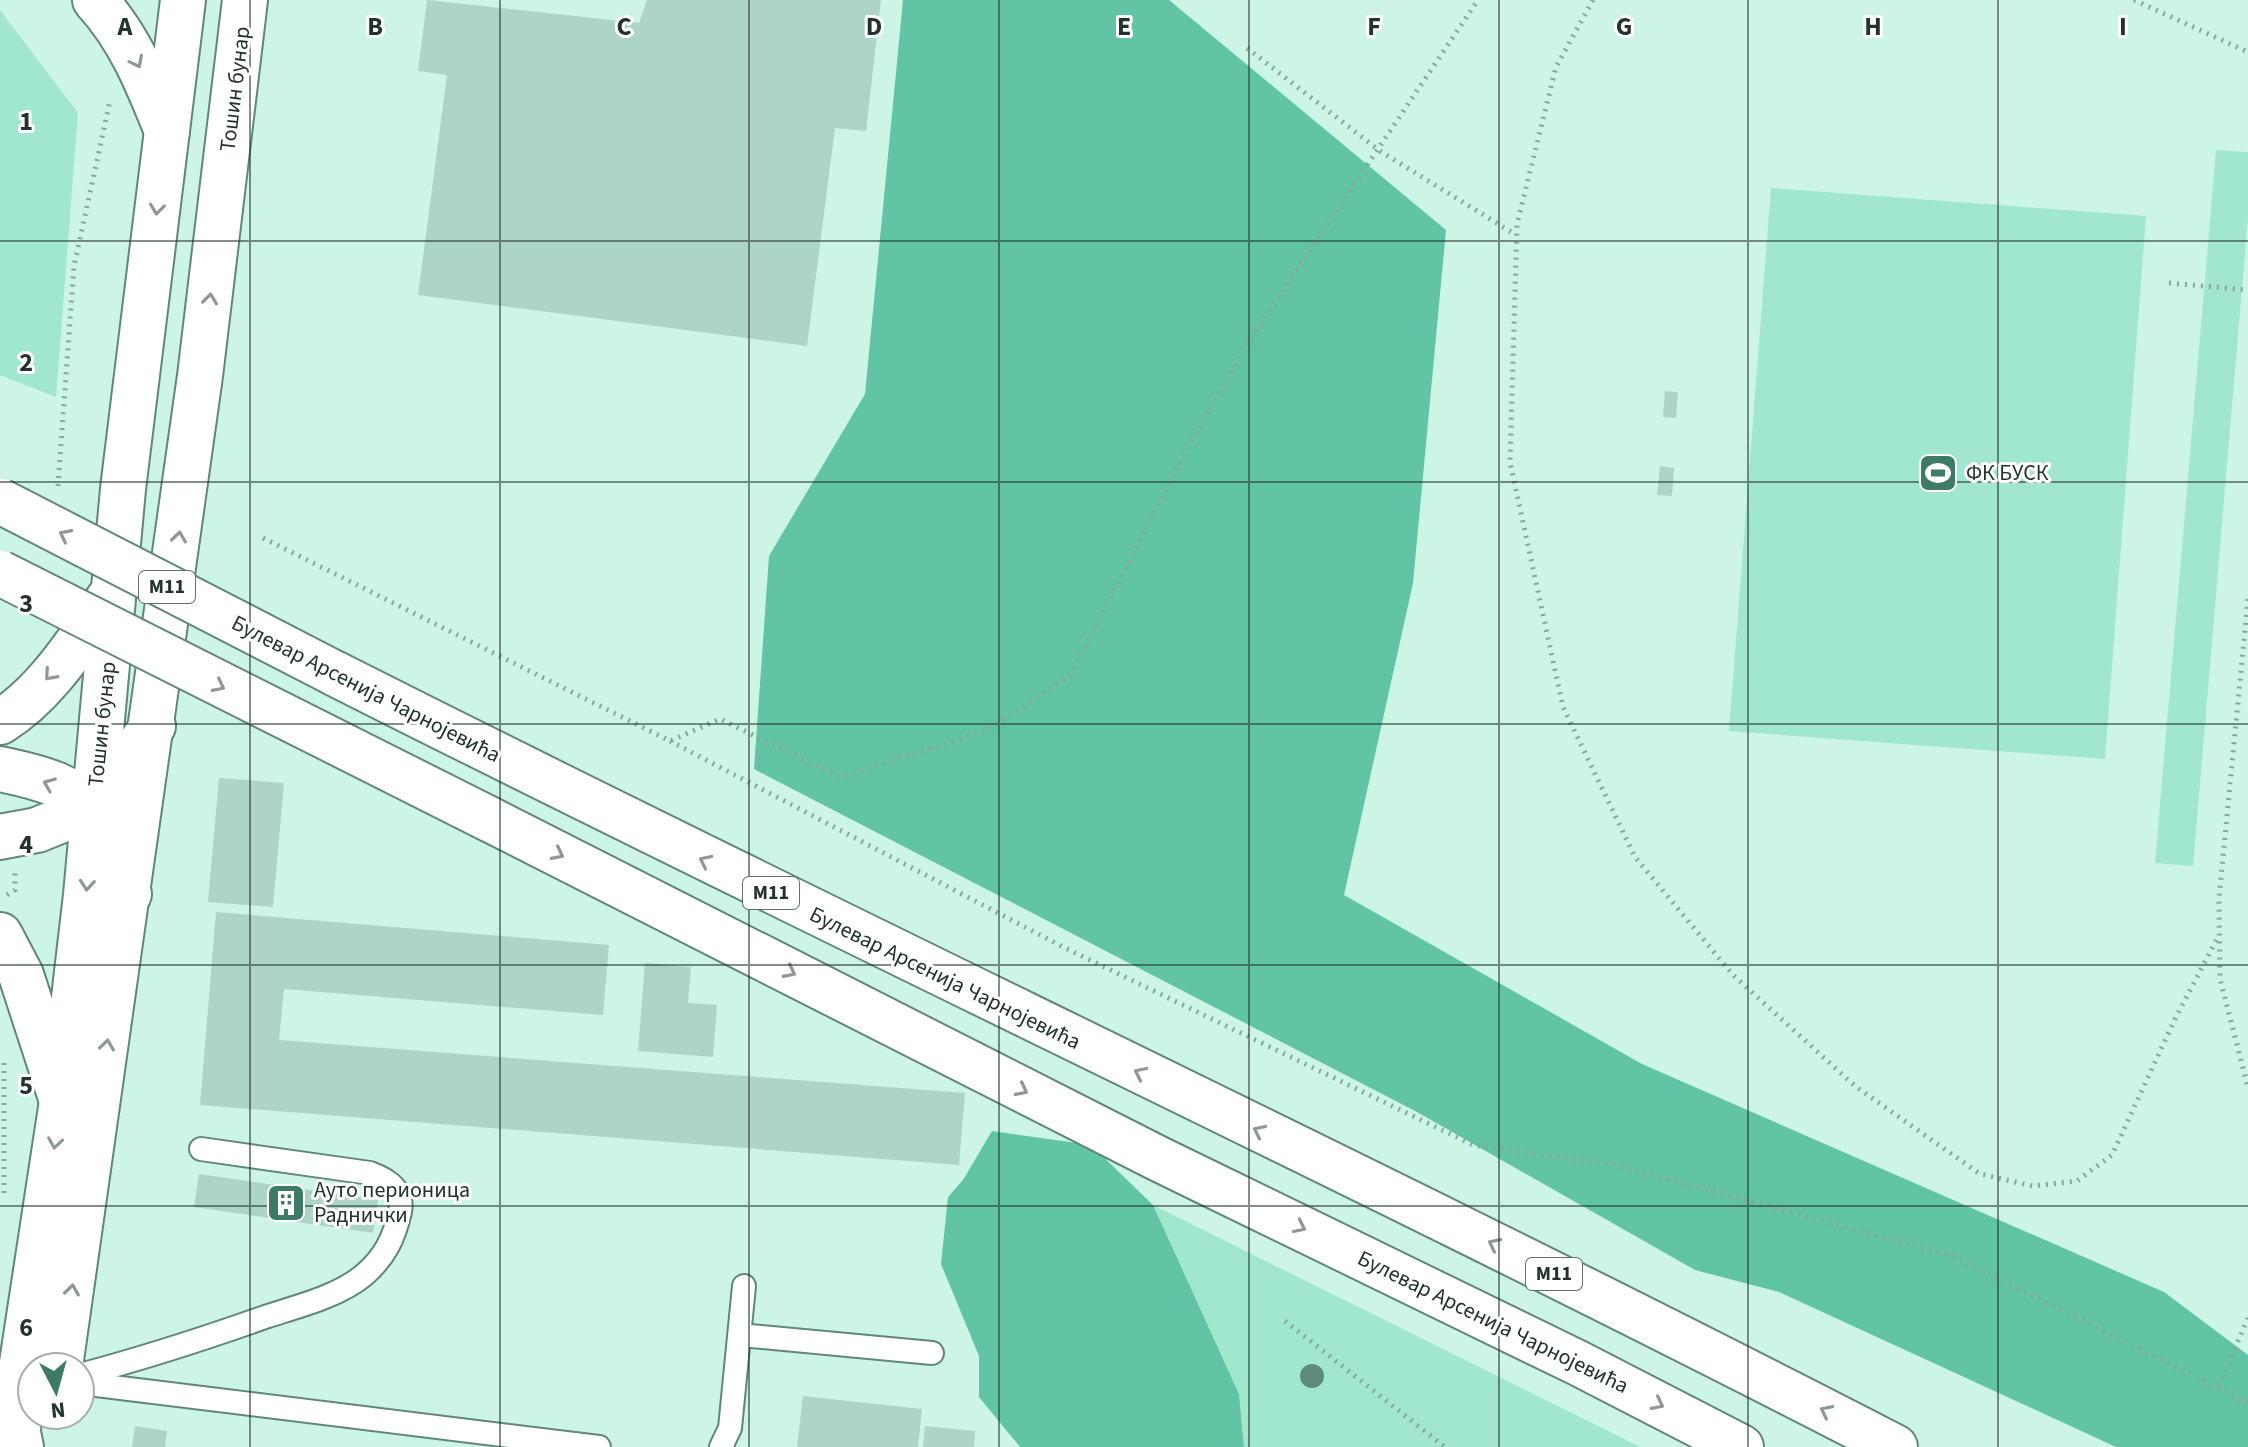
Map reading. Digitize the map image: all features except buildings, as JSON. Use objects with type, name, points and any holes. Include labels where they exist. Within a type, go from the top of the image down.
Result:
[{"type":"main road","points":[[95,0],[117,27],[140,64],[167,131]]},
{"type":"main road","name":"Тошин бунар","points":[[21,1447],[18,1433],[20,1376],[62,1101],[94,807],[123,489],[183,0]]},
{"type":"main road","name":"Тошин бунар","points":[[62,1351],[153,726],[202,360],[245,0]]},
{"type":"main road","name":"Булевар Арсенија Чарнојевића","points":[[0,501],[676,846],[1482,1238],[1895,1447]]},
{"type":"main road","name":"Булевар Арсенија Чарнојевића","points":[[0,573],[1159,1159],[1578,1363],[1741,1447]]},
{"type":"main road","points":[[0,722],[33,695],[67,656],[114,591]]},
{"type":"main road","points":[[0,837],[37,830],[94,807],[153,726]]},
{"type":"main road","points":[[0,769],[27,775],[77,796],[94,807],[113,844],[129,894]]},
{"type":"main road","points":[[0,935],[21,975],[62,1101]]},
{"type":"lane","points":[[96,1371],[148,1358],[315,1300],[361,1277],[381,1259],[395,1234],[401,1206],[398,1191],[388,1180],[370,1173],[201,1149]]},
{"type":"lane","points":[[721,1447],[730,1428],[744,1286]]},
{"type":"lane","points":[[740,1335],[932,1353]]},
{"type":"lane","points":[[96,1385],[599,1447]]},
{"type":"path","points":[[670,741],[720,719],[840,777],[985,731],[1070,676],[1192,440],[1243,354],[1478,0]]},
{"type":"path","points":[[1593,0],[1556,67],[1517,235],[1510,462],[1563,707],[1635,857],[1733,975],[1855,1086],[1980,1174],[2033,1186],[2077,1181],[2112,1155],[2175,1019],[2219,935]]},
{"type":"path","points":[[2134,0],[2248,52]]},
{"type":"path","points":[[1247,48],[1380,151],[1517,235]]},
{"type":"path","points":[[58,489],[74,266],[92,173],[108,121],[111,90]]},
{"type":"path","points":[[2169,283],[2248,290]]},
{"type":"path","points":[[263,538],[670,741],[1063,947],[1473,1145],[1615,1165],[1953,1256],[2248,1403]]},
{"type":"path","points":[[2248,599],[2219,898],[2220,979],[2248,1087]]},
{"type":"path","points":[[4,1197],[5,1051]]},
{"type":"path","points":[[2219,1386],[2248,1318]]},
{"type":"path","points":[[1285,1321],[1445,1447]]},
{"type":"green space","points":[[903,0],[1169,0],[1446,230],[1413,583],[1344,895],[1642,1064],[2164,1292],[2248,1355],[2248,1447],[2116,1447],[1779,1292],[1695,1270],[1417,1112],[754,769],[769,556],[865,394]]},
{"type":"green space","points":[[0,10],[78,113],[56,397],[0,375]]},
{"type":"green space","points":[[2216,150],[2248,152],[2248,218],[2193,866],[2155,863]]},
{"type":"green space","name":"ФК БУСК","points":[[1771,188],[2146,216],[2105,759],[1729,731]]},
{"type":"green space","points":[[992,1131],[1091,1145],[1153,1205],[1239,1394],[1244,1447],[1020,1447],[979,1397],[979,1356],[941,1264],[948,1197],[963,1180]]},
{"type":"green space","points":[[1153,1205],[1640,1447],[1244,1447],[1239,1394]]},
{"type":"place","name":"ФК БУСК","points":[[1938,473]]},
{"type":"place","name":"Ауто перионица Раднички","points":[[286,1203]]}]
